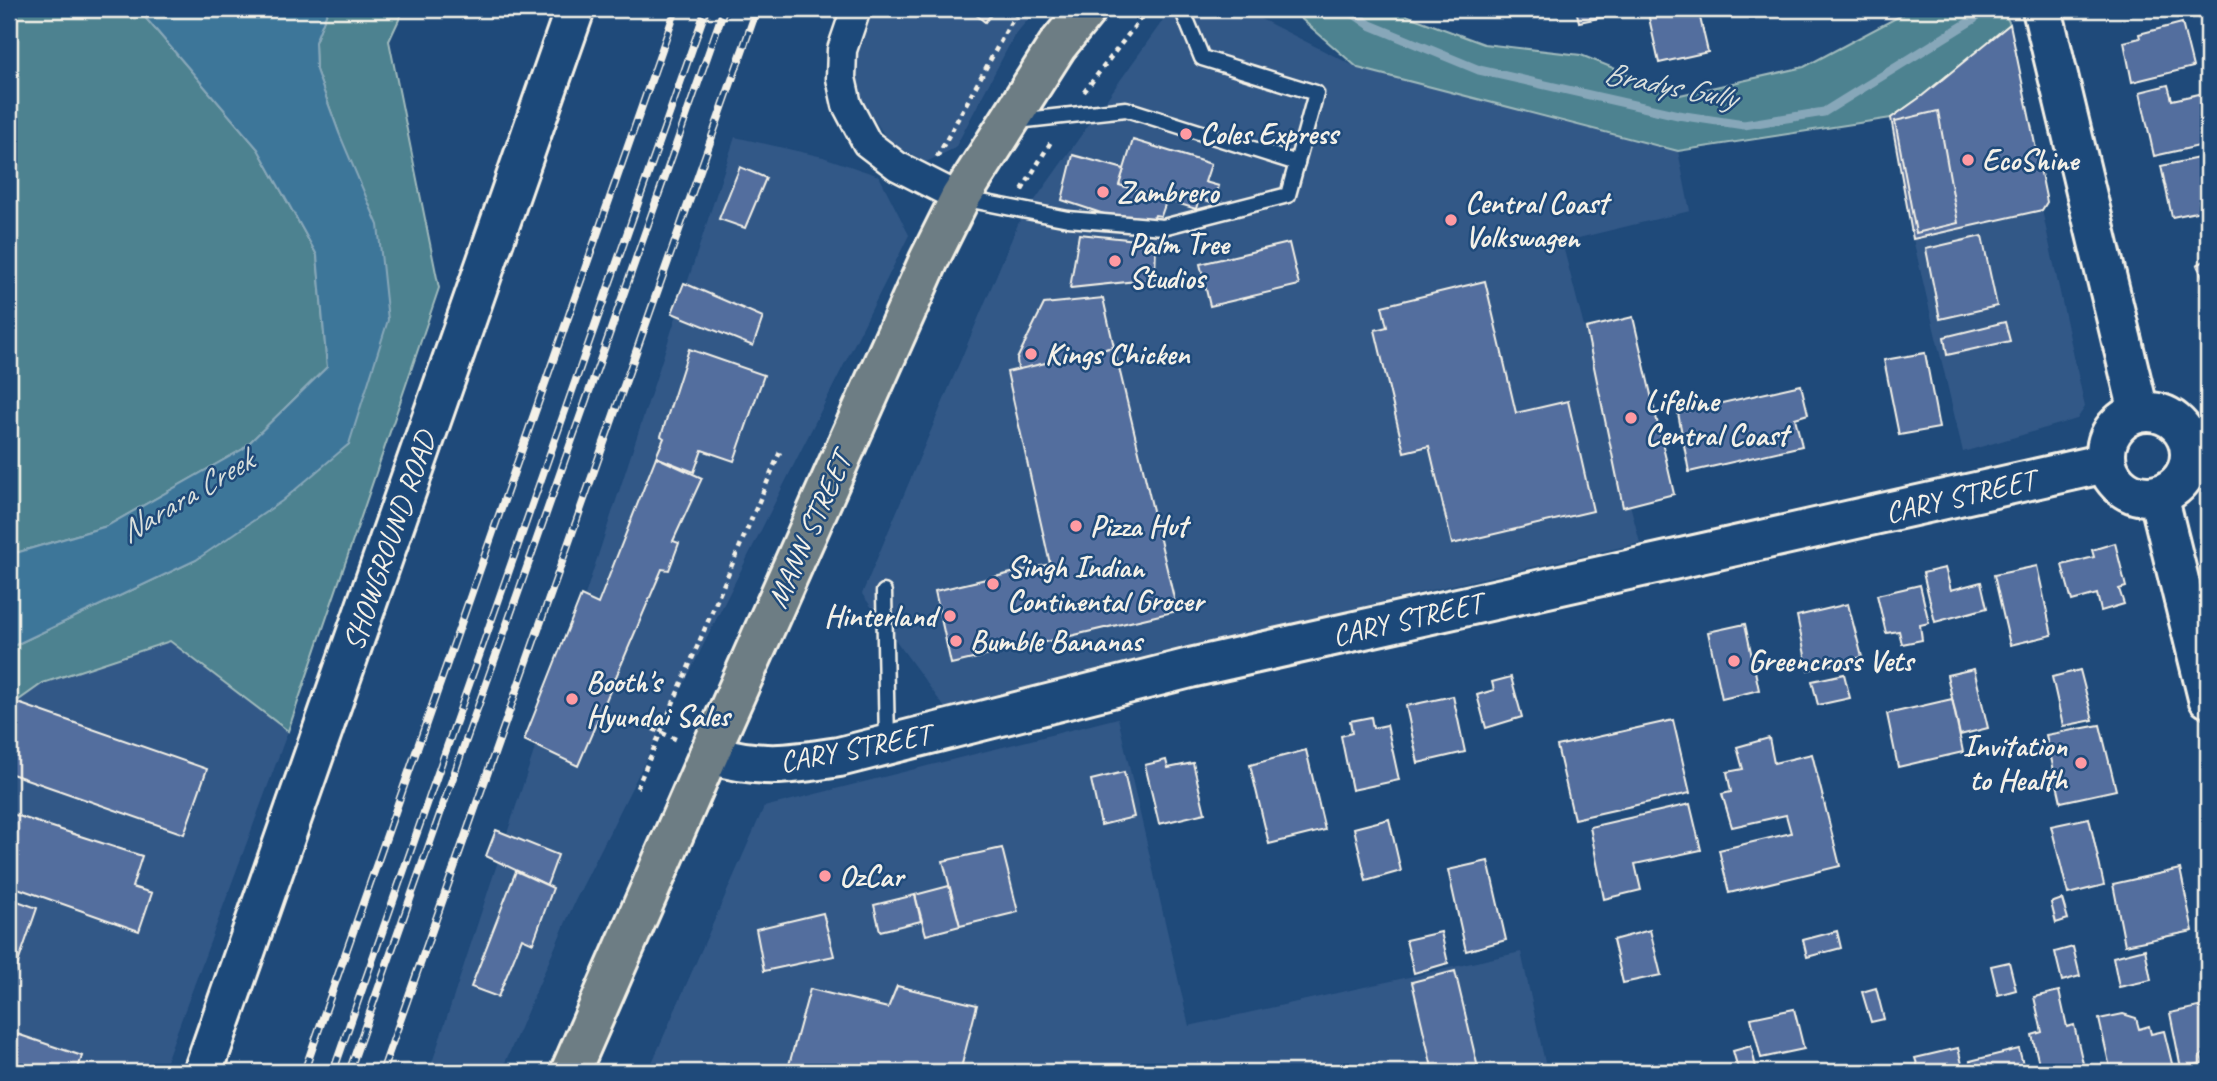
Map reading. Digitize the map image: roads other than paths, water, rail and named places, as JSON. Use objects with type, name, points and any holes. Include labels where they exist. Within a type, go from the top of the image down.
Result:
[{"type":"main road","name":"MANN STREET","points":[[570,1072],[929,260],[960,198],[1057,46],[1087,9]]},
{"type":"street","name":"SHOWGROUND ROAD","points":[[203,1072],[575,9]]},
{"type":"street","points":[[856,9],[842,50],[841,78],[846,105],[867,142],[897,166],[960,198]]},
{"type":"street","points":[[2042,9],[2139,412]]},
{"type":"street","points":[[2152,411],[2165,415],[2199,442],[2180,481],[2170,490],[2158,495],[2132,493],[2120,486],[2106,463],[2109,437],[2116,425],[2139,412],[2152,411]]},
{"type":"street","name":"CARY STREET","points":[[709,754],[734,762],[785,765],[839,757],[1190,668],[2106,463]]},
{"type":"street","points":[[2158,495],[2208,698]]},
{"type":"lane","points":[[960,198],[1068,219],[1163,227],[1288,195],[1316,93],[1202,58],[1182,9]]},
{"type":"lane","points":[[1009,121],[1126,109],[1297,163]]},
{"type":"lane","points":[[884,592],[887,745]]},
{"type":"water","name":"Narara Creek","points":[[138,9],[328,9],[315,42],[316,70],[378,225],[388,320],[349,444],[282,501],[196,560],[9,648],[9,555],[107,526],[243,449],[327,367],[317,255],[258,149]]},
{"type":"waterway","name":"Bradys Gully","points":[[1347,9],[1370,25],[1479,70],[1678,115],[1744,125],[1824,112],[1974,19]]},
{"type":"railway","points":[[304,1072],[676,9]]},
{"type":"railway","points":[[333,1072],[706,9]]},
{"type":"railway","points":[[349,1072],[724,9]]},
{"type":"railway","points":[[382,1072],[757,9]]},
{"type":"place","name":"Coles Express","points":[[1186,134]]},
{"type":"place","name":"EcoShine","points":[[1968,160]]},
{"type":"place","name":"Zambrero","points":[[1103,192]]},
{"type":"place","name":"Central Coast Volkswagen","points":[[1451,220]]},
{"type":"place","name":"Palm Tree Studios","points":[[1115,261]]},
{"type":"place","name":"Kings Chicken","points":[[1031,354]]},
{"type":"place","name":"Lifeline Central Coast","points":[[1631,418]]},
{"type":"place","name":"Pizza Hut","points":[[1076,526]]},
{"type":"place","name":"Singh Indian Continental Grocer","points":[[993,584]]},
{"type":"place","name":"Hinterland","points":[[950,616]]},
{"type":"place","name":"Bumble Bananas","points":[[956,641]]},
{"type":"place","name":"Greencross Vets","points":[[1734,661]]},
{"type":"place","name":"Booth's Hyundai Sales","points":[[572,699]]},
{"type":"place","name":"Invitation to Health","points":[[2081,763]]},
{"type":"place","name":"OzCar","points":[[825,876]]}]
